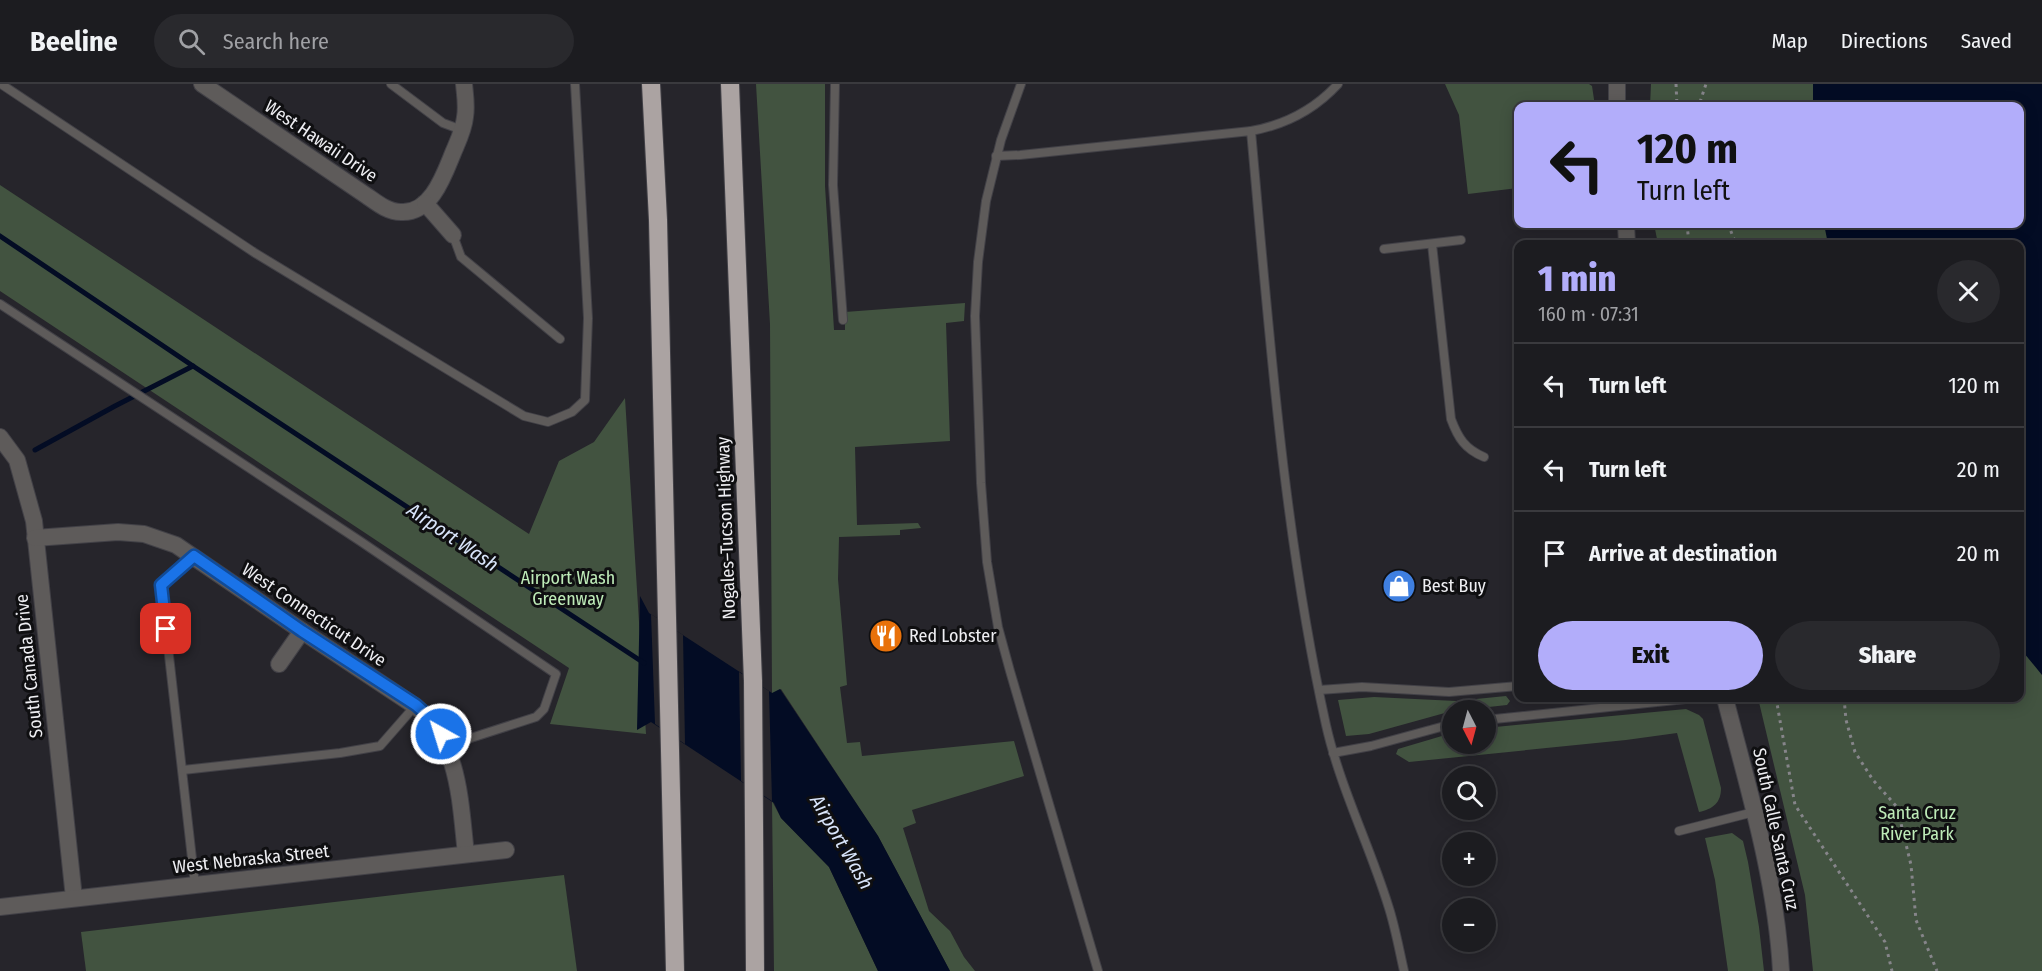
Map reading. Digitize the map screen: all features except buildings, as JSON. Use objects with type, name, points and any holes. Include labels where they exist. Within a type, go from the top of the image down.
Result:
[{"type":"highway","points":[[651,84],[658,220],[675,971]]},
{"type":"highway","name":"Nogales–Tucson Highway","points":[[730,84],[753,681],[755,971]]},
{"type":"street","name":"West Hawaii Drive","points":[[202,84],[385,208],[402,212],[414,210],[423,204]]},
{"type":"street","points":[[453,235],[423,204],[432,196],[443,177],[462,130],[466,114],[464,84]]},
{"type":"street","points":[[1617,84],[1617,102]]},
{"type":"street","name":"South Canada Drive","points":[[0,437],[17,460],[34,521],[74,898]]},
{"type":"street","name":"West Connecticut Drive","points":[[35,538],[118,532],[144,534],[176,545],[416,705],[441,734],[456,774],[466,854]]},
{"type":"street","points":[[279,664],[302,631]]},
{"type":"street","name":"South Calle Santa Cruz","points":[[1726,702],[1771,889],[1781,971]]},
{"type":"street","name":"West Nebraska Street","points":[[0,907],[506,850]]},
{"type":"lane","points":[[1,84],[255,254],[524,416],[548,423],[572,412],[585,400],[588,318],[575,84]]},
{"type":"lane","points":[[391,84],[443,123],[462,130]]},
{"type":"lane","points":[[835,84],[833,185],[843,320]]},
{"type":"lane","points":[[1022,84],[996,156],[982,224],[976,293],[976,361],[987,562],[998,627],[1098,971]]},
{"type":"lane","points":[[996,156],[1251,131],[1274,126],[1299,115],[1338,84]]},
{"type":"lane","points":[[1251,131],[1263,275],[1282,452],[1319,690],[1341,781],[1387,901],[1404,971]]},
{"type":"lane","points":[[453,235],[461,257],[560,339]]},
{"type":"lane","points":[[1384,249],[1461,240]]},
{"type":"lane","points":[[1432,244],[1451,419],[1463,443],[1472,452],[1484,457]]},
{"type":"lane","points":[[0,304],[360,541],[556,674],[544,709],[536,717],[446,746]]},
{"type":"lane","points":[[194,556],[161,585],[195,885]]},
{"type":"lane","points":[[1319,690],[1362,687],[1449,692],[1514,686]]},
{"type":"lane","points":[[1496,719],[1657,702]]},
{"type":"lane","points":[[183,770],[340,753],[380,746],[416,705]]},
{"type":"lane","points":[[1333,753],[1371,746],[1442,727]]},
{"type":"lane","points":[[1679,831],[1754,812]]},
{"type":"path","points":[[1676,84],[1677,102]]},
{"type":"path","points":[[1700,102],[1706,84]]},
{"type":"path","points":[[1777,702],[1795,805],[1885,942],[1892,971]]},
{"type":"path","points":[[1844,702],[1846,720],[1855,752],[1873,780],[1897,807],[1911,865],[1916,920],[1937,971]]},
{"type":"green space","points":[[756,84],[825,84],[825,186],[834,330],[845,330],[845,312],[965,303],[964,321],[946,323],[950,441],[855,447],[857,525],[918,523],[921,528],[900,530],[900,535],[839,537],[838,579],[847,685],[840,687],[847,743],[860,742],[862,756],[1014,741],[1024,776],[912,810],[916,823],[903,828],[929,911],[950,931],[964,957],[975,971],[950,971],[878,836],[781,689],[772,694],[770,324]]},
{"type":"green space","points":[[1445,84],[1589,84],[1592,86],[1594,102],[1514,102],[1514,188],[1468,194],[1459,115]]},
{"type":"green space","name":"Santa Cruz River Park","points":[[1651,84],[2042,84],[2042,971],[1813,971],[1805,895],[1759,702],[2024,702],[2024,240],[1657,240],[1655,228],[2024,228],[2024,102],[1650,102]]},
{"type":"green space","name":"Airport Wash Greenway","points":[[0,185],[529,534],[559,461],[594,442],[625,398],[646,734],[550,724],[569,668],[0,291]]},
{"type":"green space","points":[[1506,696],[1510,701],[1507,705],[1496,706],[1496,700],[1466,700]]},
{"type":"green space","points":[[1374,697],[1442,700],[1442,714],[1369,734],[1346,736],[1338,700]]},
{"type":"green space","points":[[1686,709],[1703,719],[1721,788],[1720,798],[1708,809],[1699,812],[1677,733],[1496,753],[1496,727]]},
{"type":"green space","points":[[1442,736],[1442,754],[1488,754],[1409,762],[1396,754],[1398,749]]},
{"type":"green space","points":[[772,801],[781,818],[829,867],[878,971],[774,971]]},
{"type":"green space","points":[[1732,833],[1743,841],[1748,862],[1764,971],[1728,971],[1715,880],[1705,838]]},
{"type":"green space","points":[[564,875],[577,971],[86,971],[81,932]]},
{"type":"water","points":[[1813,84],[2042,84],[2042,675],[2024,653],[2024,240],[1827,240],[1825,228],[2024,228],[2024,102],[1813,102]]},
{"type":"water","points":[[640,596],[649,613],[772,693],[780,689],[878,836],[950,971],[878,971],[829,867],[781,818],[774,803],[651,722],[637,730]]},
{"type":"pier","points":[[651,614],[683,635],[685,744],[655,724]]},
{"type":"pier","points":[[739,672],[769,691],[772,801],[741,781]]},
{"type":"waterway","name":"Airport Wash","points":[[0,236],[644,663]]},
{"type":"waterway","points":[[35,450],[193,366]]},
{"type":"place","name":"Best Buy","points":[[1399,586]]},
{"type":"place","name":"Red Lobster","points":[[886,636]]},
{"type":"route","points":[[166,629],[161,585],[194,556],[302,631],[416,705],[441,734]]}]
